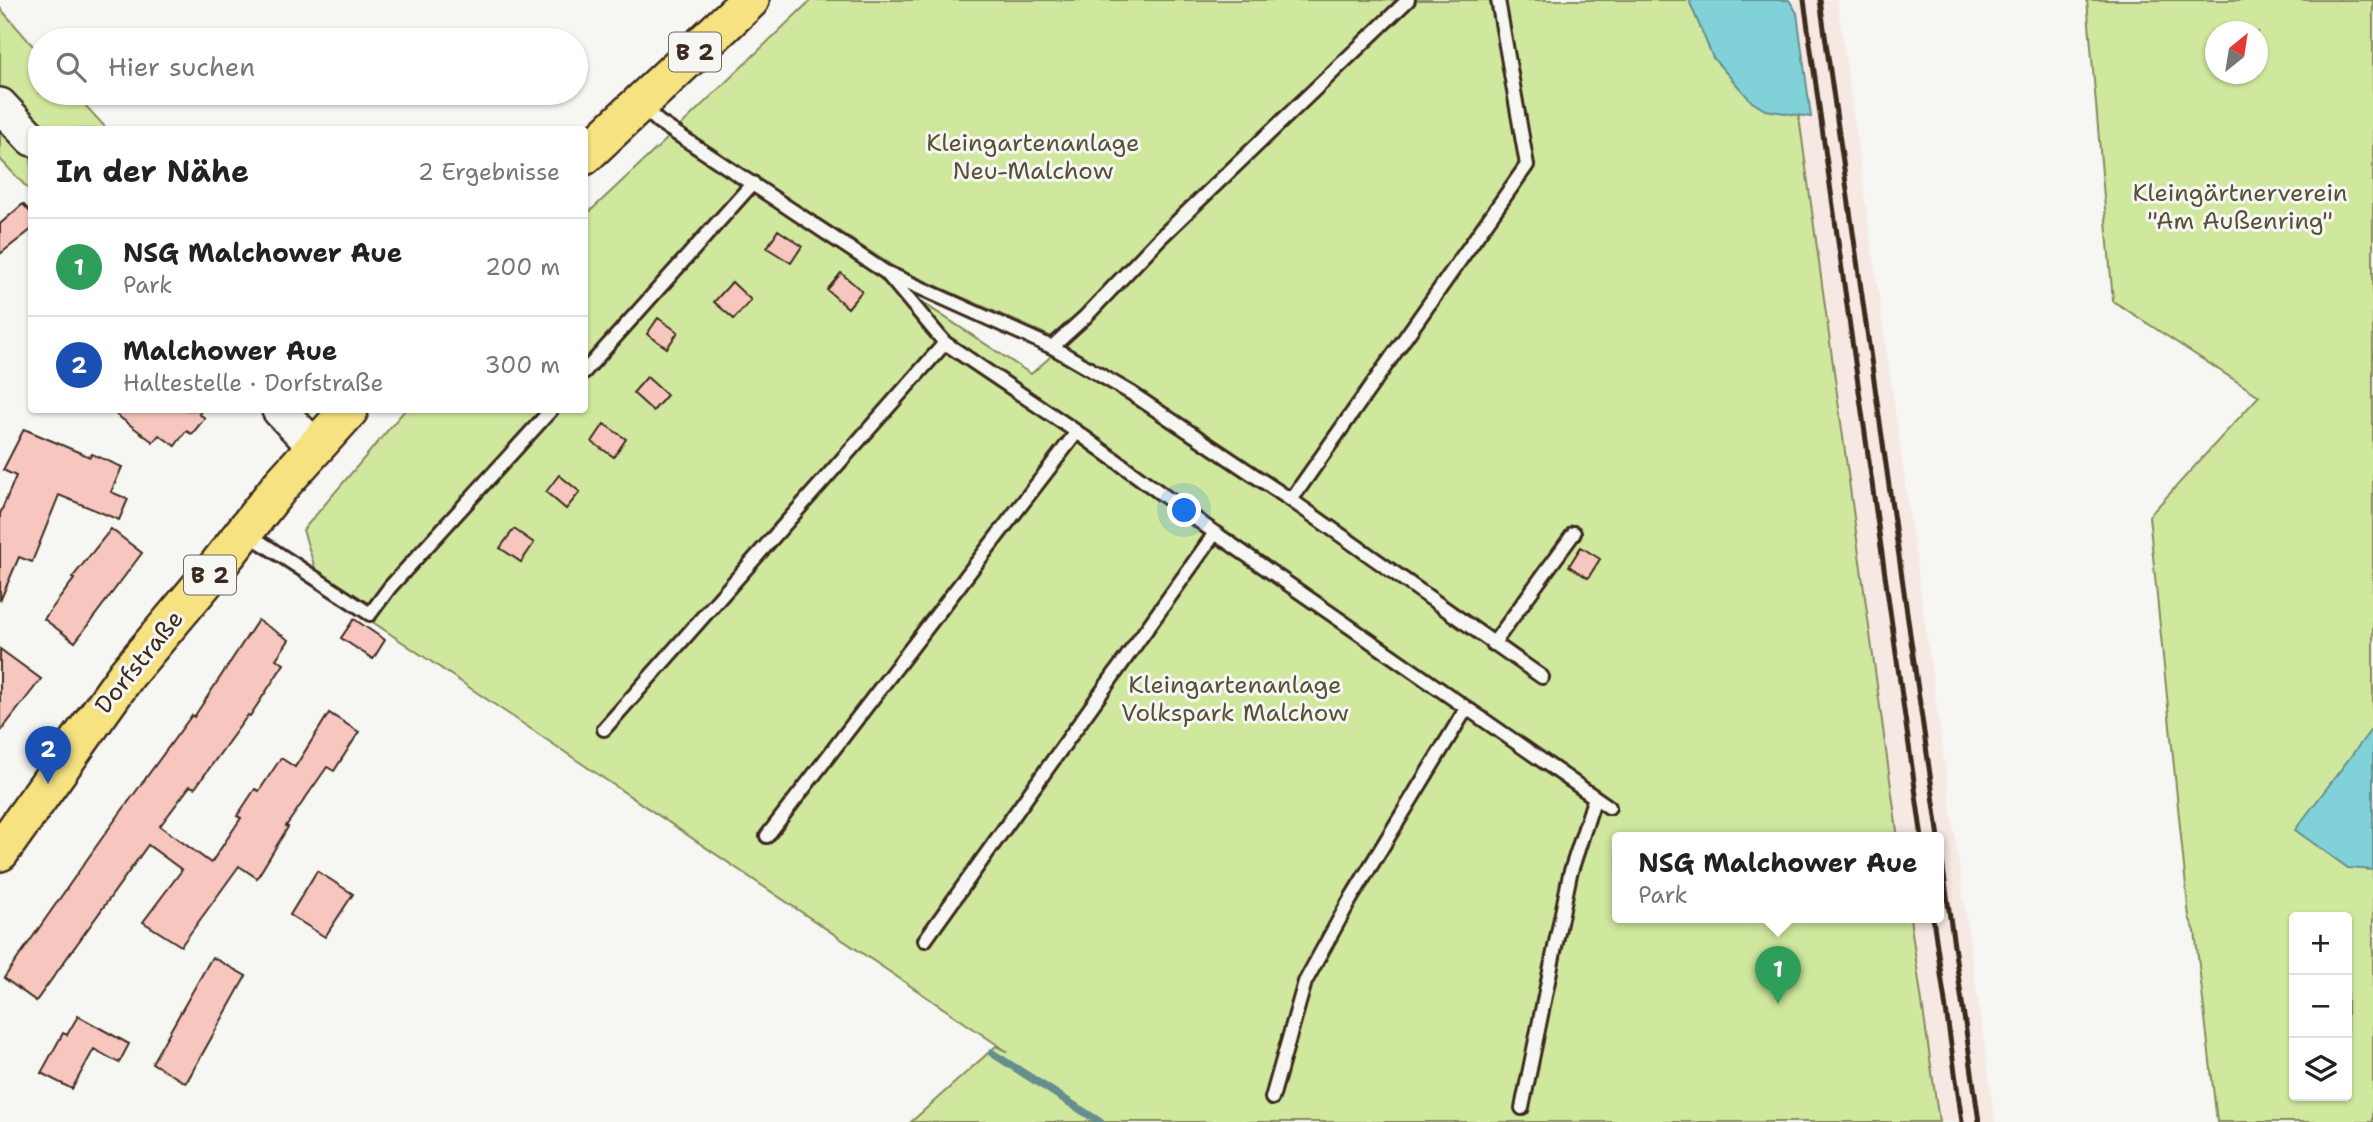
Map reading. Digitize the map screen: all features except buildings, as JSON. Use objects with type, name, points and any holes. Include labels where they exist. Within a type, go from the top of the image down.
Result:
[{"type":"main road","name":"B 2","points":[[588,152],[750,0]]},
{"type":"main road","points":[[0,104],[28,135]]},
{"type":"main road","points":[[282,413],[315,447]]},
{"type":"main road","name":"B 2","points":[[315,447],[346,413]]},
{"type":"main road","name":"Dorfstraße","points":[[0,852],[127,674],[315,447]]},
{"type":"lane","points":[[1052,347],[1159,239],[1408,0]]},
{"type":"lane","points":[[1291,500],[1527,165],[1498,0]]},
{"type":"lane","points":[[640,104],[659,122],[885,272],[1052,347],[1131,393],[1291,500],[1542,677]]},
{"type":"lane","points":[[588,368],[752,183]]},
{"type":"lane","points":[[885,272],[944,343],[1077,432],[1215,533],[1609,807]]},
{"type":"lane","points":[[604,729],[944,343]]},
{"type":"lane","points":[[245,531],[370,614],[390,587],[548,413]]},
{"type":"lane","points":[[767,836],[1077,432]]},
{"type":"lane","points":[[925,940],[1215,533]]},
{"type":"lane","points":[[1493,644],[1574,533]]},
{"type":"lane","points":[[1272,1098],[1305,982],[1350,900],[1466,709]]},
{"type":"lane","points":[[1522,1108],[1570,874],[1595,797]]},
{"type":"shaded area","points":[[1783,0],[1837,0],[1995,1122],[1939,1122],[1911,923],[1944,923],[1944,832],[1897,832]]},
{"type":"green space","name":"Kleingartenanlage Volkspark Malchow","points":[[811,0],[1783,0],[1897,832],[1612,832],[1612,923],[1911,923],[1939,1122],[911,1122],[996,1046],[1008,1052],[321,587],[303,530],[402,413],[588,413],[588,213],[670,136],[1031,374],[1066,343],[896,268],[678,128]]},
{"type":"green space","name":"Kleingärtnerverein \"Am Außenring\"","points":[[2087,0],[2373,0],[2373,1122],[2217,1122],[2195,931],[2189,917],[2149,516],[2259,396],[2113,301]]},
{"type":"green space","points":[[0,8],[28,40],[28,105],[85,105],[104,126],[28,126],[28,189],[0,159]]},
{"type":"water","points":[[1691,0],[1789,0],[1797,13],[1811,117],[1765,110],[1752,102],[1713,58]]},
{"type":"water","points":[[2373,727],[2373,870],[2348,868],[2295,830]]},
{"type":"waterway","points":[[992,1053],[1100,1122]]},
{"type":"railway","points":[[1804,0],[1921,832]]},
{"type":"railway","points":[[1820,0],[1938,832]]},
{"type":"railway","points":[[1944,875],[1979,1122]]},
{"type":"railway","points":[[1934,923],[1962,1122]]},
{"type":"place","name":"Malchower Aue","points":[[48,784]]},
{"type":"place","name":"NSG Malchower Aue","points":[[1778,1004]]},
{"type":"park label","name":"Kleingartenanlage Neu-Malchow","points":[[1033,157]]}]
